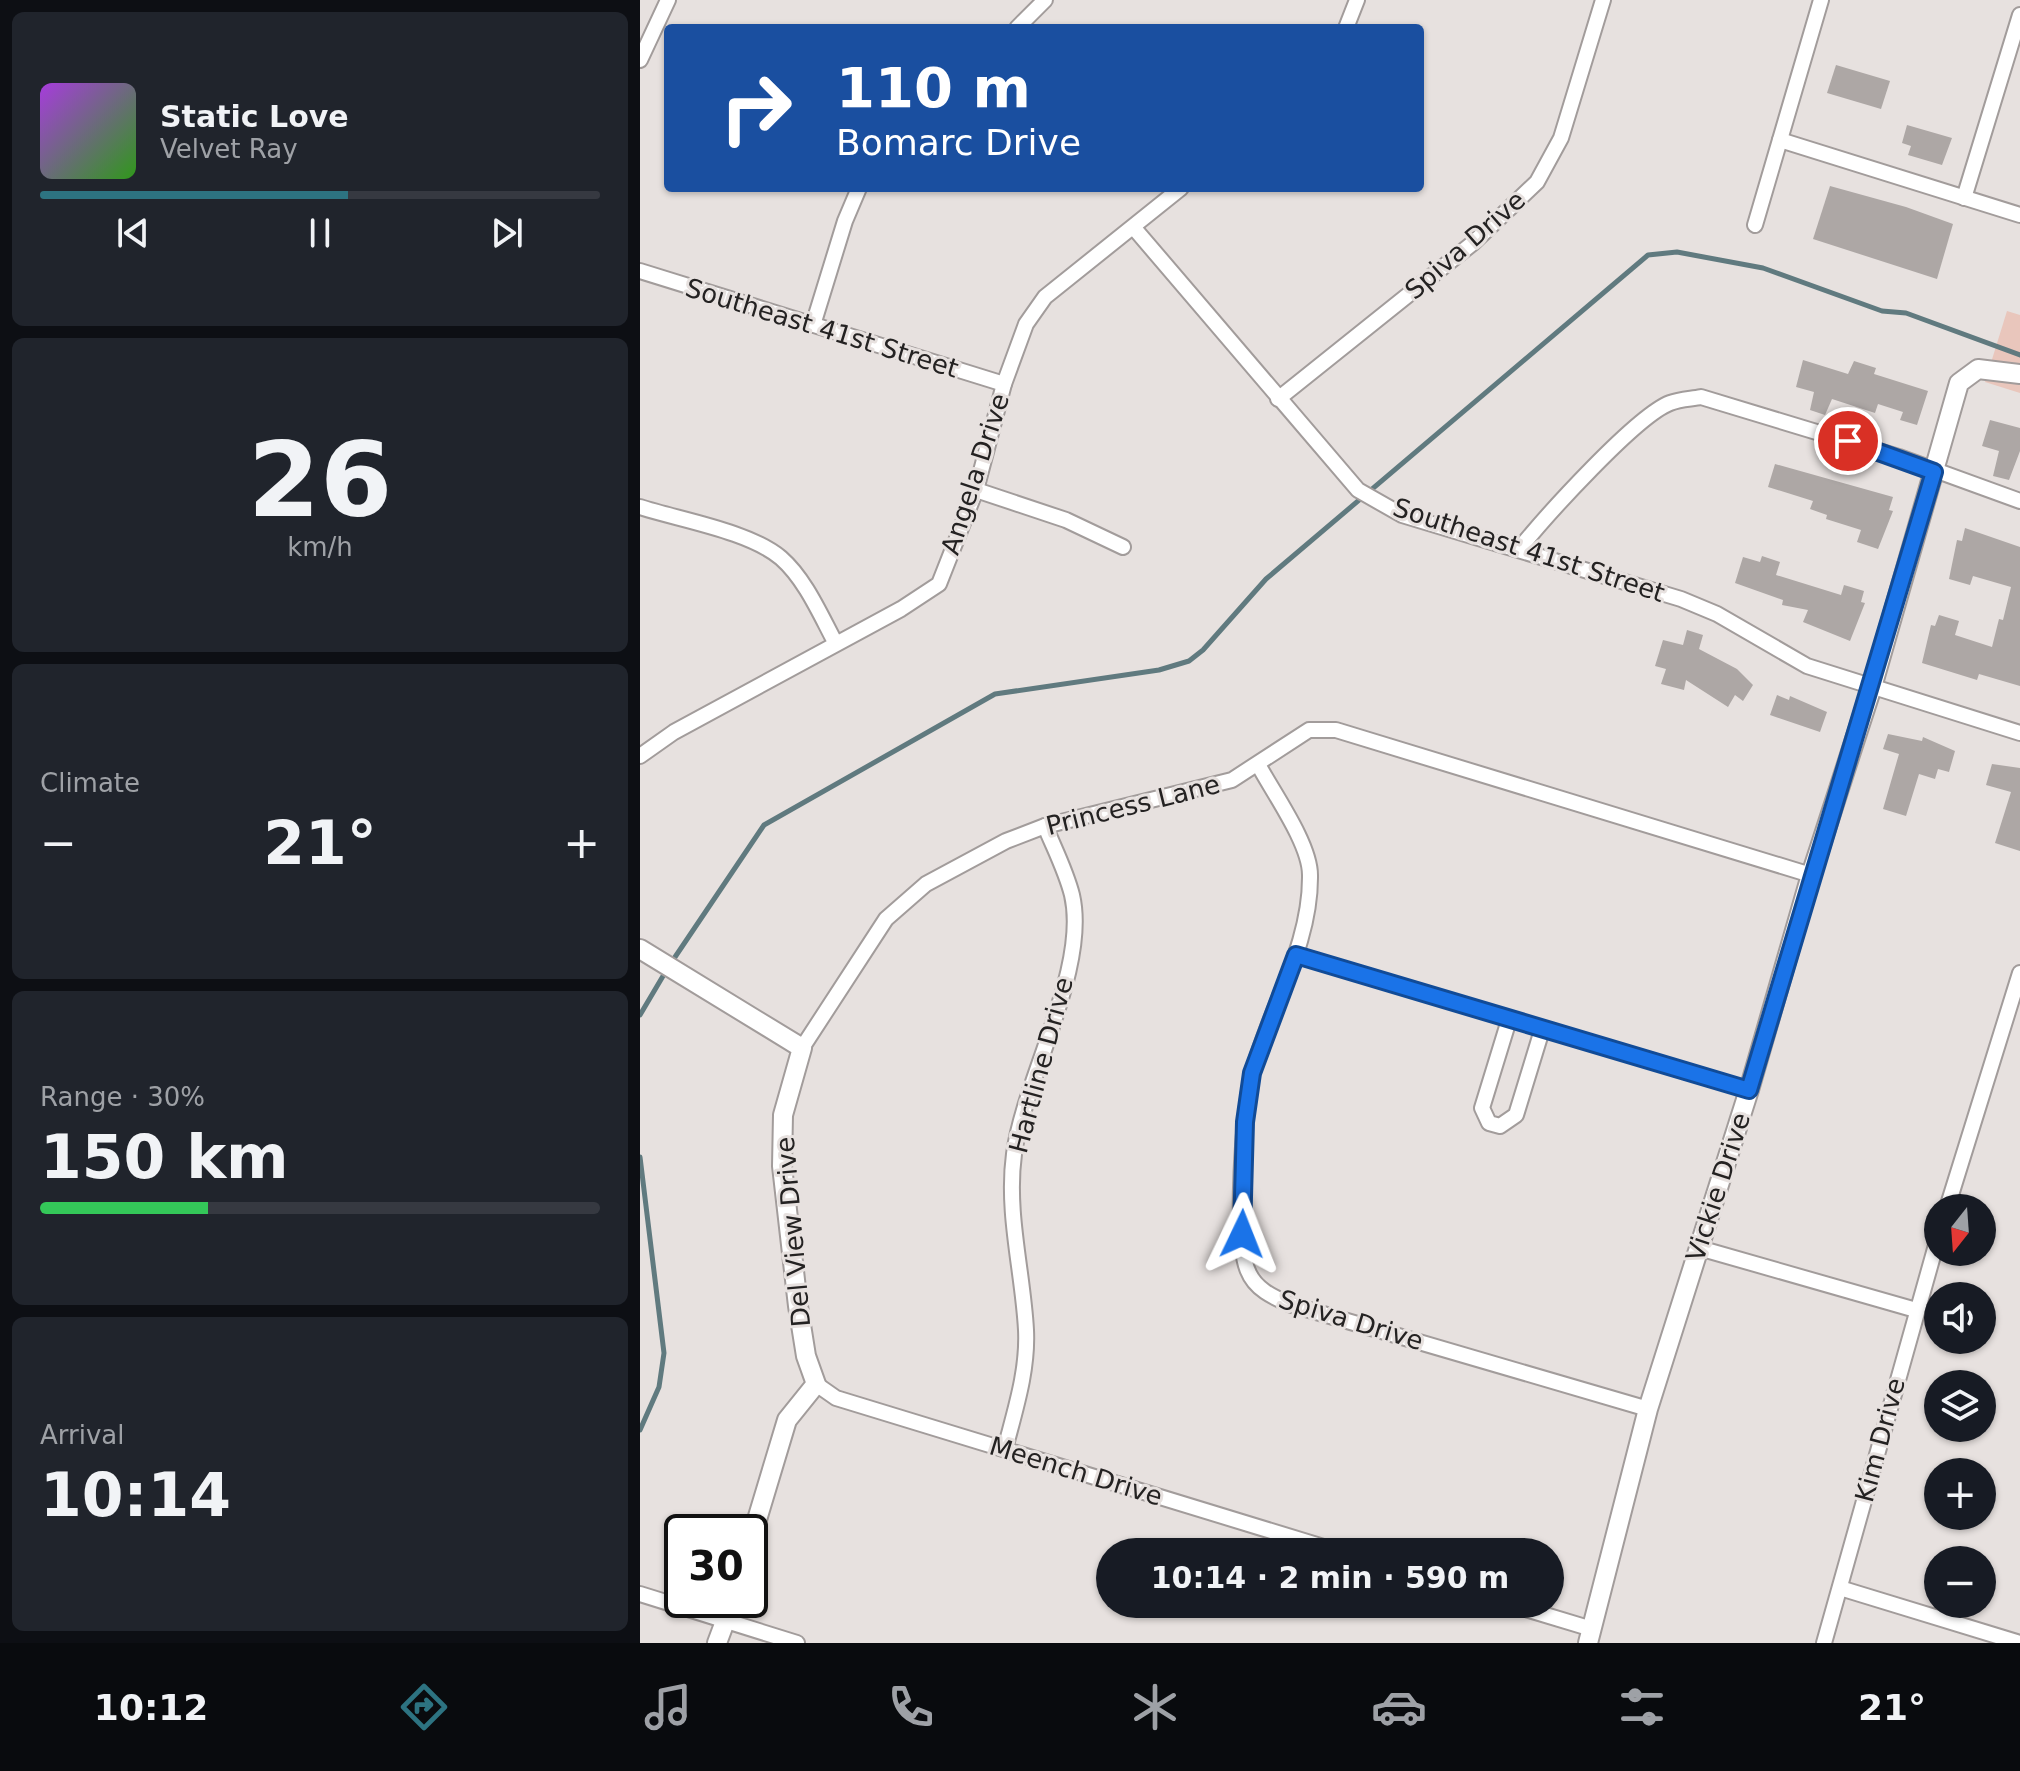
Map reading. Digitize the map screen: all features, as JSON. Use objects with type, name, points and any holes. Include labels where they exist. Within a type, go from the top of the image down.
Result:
[{"type":"street","points":[[640,60],[668,0]]},
{"type":"street","points":[[1021,24],[1045,0]]},
{"type":"street","points":[[1348,24],[1357,0]]},
{"type":"street","name":"Spiva Drive","points":[[1278,399],[1473,243],[1537,182],[1561,138],[1603,0]]},
{"type":"street","points":[[1755,225],[1821,0]]},
{"type":"street","points":[[1964,198],[2020,15]]},
{"type":"street","points":[[1780,140],[2020,215]]},
{"type":"street","points":[[813,325],[845,221],[857,192]]},
{"type":"street","name":"Angela Drive","points":[[640,756],[674,732],[835,642],[901,609],[939,584],[976,490],[1004,384],[1026,324],[1045,297],[1176,192]]},
{"type":"street","name":"Southeast 41st Street","points":[[1134,228],[1358,490],[1402,515],[1520,548],[1681,599],[1717,614],[1807,666],[2020,733]]},
{"type":"street","name":"Southeast 41st Street","points":[[640,271],[1004,384]]},
{"type":"street","name":"Vickie Drive","points":[[1590,1636],[1648,1409],[1749,1090],[1811,875],[1872,687],[1959,383],[1978,369],[2020,374]]},
{"type":"street","points":[[1520,548],[1645,419],[1670,403],[1701,397],[1899,457],[2020,501]]},
{"type":"street","points":[[976,490],[1066,520],[1123,547]]},
{"type":"street","points":[[640,507],[737,537],[780,558],[811,598],[835,642]]},
{"type":"street","name":"Princess Lane","points":[[802,1048],[886,919],[926,884],[1006,841],[1045,826],[1232,780],[1259,766],[1290,740],[1309,730],[1336,730],[1811,875]]},
{"type":"street","name":"Spiva Drive","points":[[1259,766],[1301,845],[1310,870],[1310,899],[1296,955],[1252,1073],[1245,1122],[1242,1234],[1247,1271],[1264,1292],[1289,1304],[1648,1409]]},
{"type":"street","name":"Hartline Drive","points":[[1005,1449],[1024,1375],[1026,1331],[1013,1207],[1014,1153],[1064,984],[1074,933],[1072,896],[1045,826]]},
{"type":"street","points":[[640,949],[802,1048]]},
{"type":"street","points":[[1296,955],[1749,1090]]},
{"type":"street","points":[[1951,1194],[2020,973]]},
{"type":"street","points":[[1509,1020],[1482,1108],[1489,1123],[1500,1126],[1516,1115],[1542,1030]]},
{"type":"street","name":"Del View Drive","points":[[802,1048],[783,1115],[782,1166],[798,1306],[806,1356],[816,1384]]},
{"type":"street","points":[[1699,1248],[1916,1310]]},
{"type":"street","name":"Kim Drive","points":[[1824,1643],[1929,1266]]},
{"type":"street","points":[[759,1514],[787,1420],[816,1384]]},
{"type":"street","name":"Meench Drive","points":[[816,1384],[836,1398],[1294,1538]]},
{"type":"street","points":[[1840,1588],[2020,1643]]},
{"type":"street","points":[[640,1594],[797,1643]]},
{"type":"street","points":[[717,1643],[728,1618]]},
{"type":"street","points":[[1544,1618],[1590,1636]]},
{"type":"shaded area","points":[[2007,311],[2020,315],[2020,393],[1985,382]]},
{"type":"building","points":[[1836,65],[1890,81],[1881,109],[1827,93]]},
{"type":"building","points":[[1907,125],[1952,138],[1942,165],[1908,155],[1911,146],[1902,143]]},
{"type":"building","points":[[1830,186],[1953,224],[1937,279],[1813,239]]},
{"type":"building","points":[[1803,360],[1848,374],[1854,361],[1876,368],[1874,374],[1928,391],[1917,425],[1900,420],[1903,412],[1878,404],[1875,413],[1832,399],[1825,415],[1810,410],[1814,392],[1796,387]]},
{"type":"building","points":[[1990,420],[2020,428],[2020,451],[2009,480],[1993,476],[1999,451],[1982,446]]},
{"type":"building","points":[[1775,464],[1893,497],[1889,510],[1893,511],[1878,549],[1857,542],[1861,530],[1826,519],[1827,515],[1810,509],[1813,501],[1768,487]]},
{"type":"building","points":[[1965,528],[2020,547],[2020,686],[1979,674],[1977,680],[1922,663],[1931,625],[1935,626],[1939,615],[1959,621],[1955,635],[1992,647],[1999,619],[2003,620],[2011,587],[1973,576],[1970,585],[1949,579],[1957,540],[1962,541]]},
{"type":"building","points":[[1762,556],[1780,562],[1776,575],[1841,595],[1844,585],[1864,591],[1861,602],[1865,603],[1850,641],[1803,622],[1808,610],[1782,605],[1783,600],[1735,583],[1743,557],[1760,562]]},
{"type":"building","points":[[1687,630],[1703,635],[1699,649],[1737,669],[1753,685],[1743,701],[1735,695],[1728,707],[1686,680],[1684,690],[1661,684],[1666,669],[1655,666],[1663,640],[1683,645]]},
{"type":"building","points":[[1777,695],[1789,700],[1790,696],[1827,712],[1820,732],[1770,715]]},
{"type":"building","points":[[1888,734],[1922,741],[1923,737],[1955,751],[1949,772],[1938,769],[1935,779],[1919,774],[1906,816],[1883,809],[1899,754],[1883,749]]},
{"type":"building","points":[[1992,764],[2020,768],[2020,851],[1995,843],[2011,792],[1986,785]]},
{"type":"waterway","points":[[671,963],[764,825],[995,694],[1159,670],[1189,661],[1203,650],[1266,579],[1648,255],[1677,252],[1763,268],[1882,311],[1906,313],[2020,355]]},
{"type":"waterway","points":[[640,1015],[666,971]]},
{"type":"waterway","points":[[640,1157],[664,1353],[659,1387],[640,1430]]},
{"type":"route","points":[[1242,1234],[1245,1122],[1252,1073],[1296,955],[1749,1090],[1934,472],[1848,441]]}]
